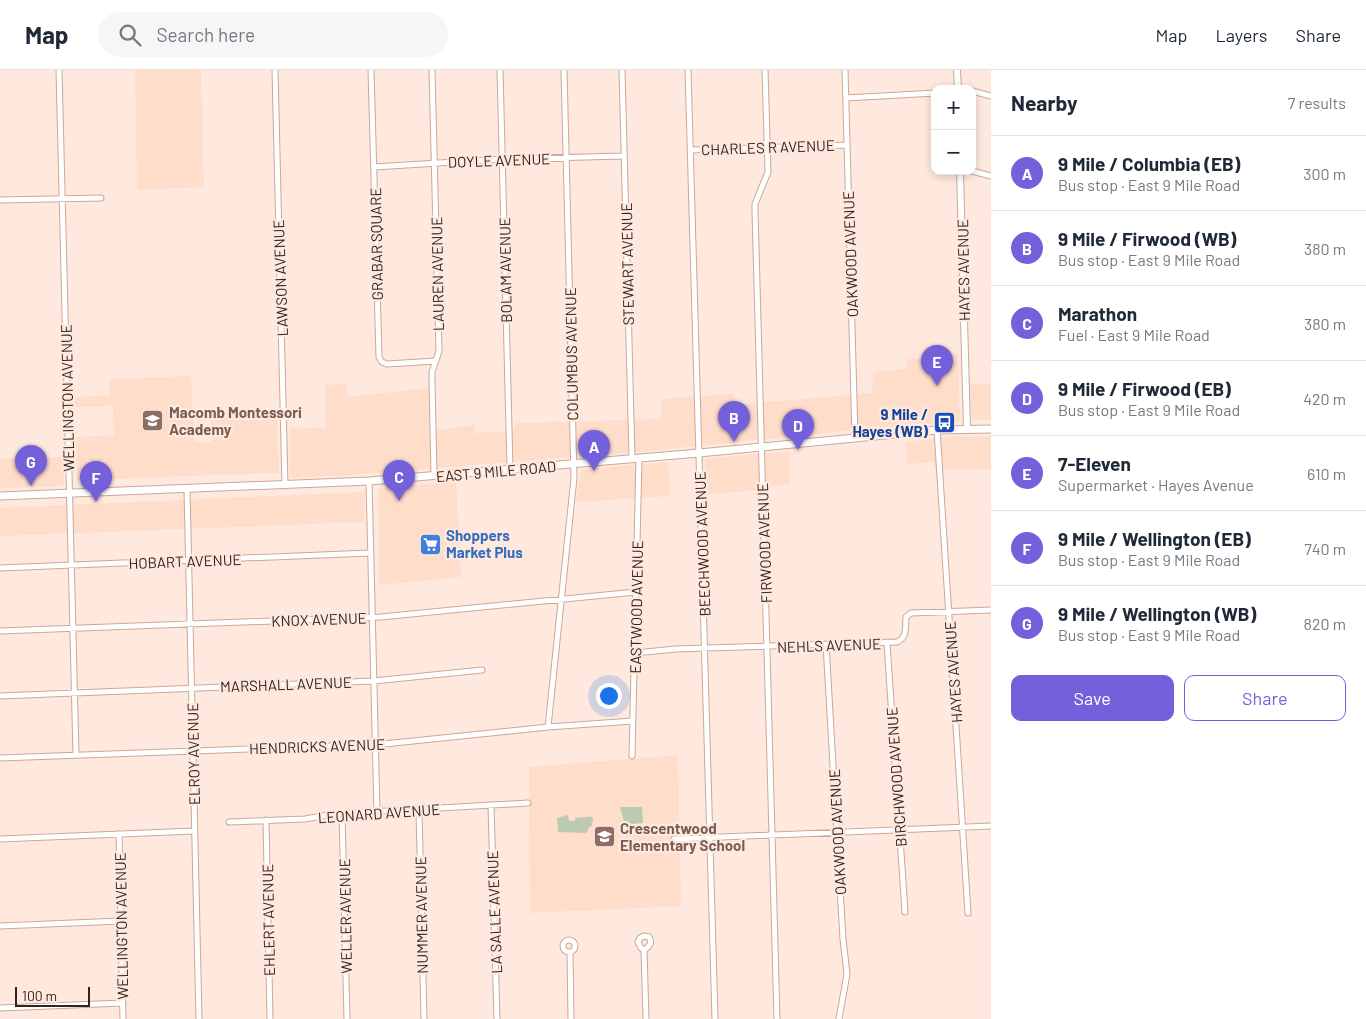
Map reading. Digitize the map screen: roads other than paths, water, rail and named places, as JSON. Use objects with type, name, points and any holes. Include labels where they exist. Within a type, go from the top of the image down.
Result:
[{"type":"main road","name":"EAST 9 MILE ROAD","points":[[0,496],[187,490],[369,481],[699,453],[937,430],[991,429]]},
{"type":"street","name":"WELLINGTON AVENUE","points":[[59,70],[76,755]]},
{"type":"street","name":"LAWSON AVENUE","points":[[275,70],[285,486]]},
{"type":"street","name":"GRABAR SQUARE","points":[[371,70],[378,351],[380,360],[390,364],[436,361]]},
{"type":"street","name":"LAUREN AVENUE","points":[[432,70],[439,351],[432,372],[434,476]]},
{"type":"street","name":"BOLAM AVENUE","points":[[500,70],[510,469]]},
{"type":"street","name":"COLUMBUS AVENUE","points":[[548,727],[574,478],[564,70]]},
{"type":"street","name":"STEWART AVENUE","points":[[622,70],[635,458]]},
{"type":"street","name":"BEECHWOOD AVENUE","points":[[688,70],[715,1019]]},
{"type":"street","name":"FIRWOOD AVENUE","points":[[765,70],[767,176],[755,204],[755,211],[777,1019]]},
{"type":"street","name":"OAKWOOD AVENUE","points":[[845,70],[855,437]]},
{"type":"street","points":[[957,70],[958,85]]},
{"type":"street","points":[[976,92],[991,96]]},
{"type":"street","points":[[846,98],[931,93]]},
{"type":"street","name":"CHARLES R AVENUE","points":[[690,150],[847,144]]},
{"type":"street","name":"DOYLE AVENUE","points":[[374,167],[502,159],[624,156]]},
{"type":"street","points":[[976,172],[991,176]]},
{"type":"street","name":"HAYES AVENUE","points":[[960,175],[967,429]]},
{"type":"street","points":[[0,200],[100,198]]},
{"type":"street","name":"HAYES AVENUE","points":[[937,430],[968,913]]},
{"type":"street","name":"EASTWOOD AVENUE","points":[[632,756],[636,592],[635,458]]},
{"type":"street","points":[[369,481],[377,812]]},
{"type":"street","name":"ELROY AVENUE","points":[[187,490],[199,1019]]},
{"type":"street","name":"HOBART AVENUE","points":[[0,568],[370,553]]},
{"type":"street","name":"KNOX AVENUE","points":[[0,631],[372,617],[636,592]]},
{"type":"street","name":"NEHLS AVENUE","points":[[635,653],[676,649],[897,642],[906,634],[906,616],[911,613],[991,610]]},
{"type":"street","name":"BIRCHWOOD AVENUE","points":[[887,643],[905,912]]},
{"type":"street","name":"OAKWOOD AVENUE","points":[[826,644],[843,939],[847,974],[839,1019]]},
{"type":"street","name":"MARSHALL AVENUE","points":[[0,696],[374,681],[482,670]]},
{"type":"street","name":"HENDRICKS AVENUE","points":[[0,758],[376,744],[548,727],[633,721]]},
{"type":"street","name":"LEONARD AVENUE","points":[[229,822],[304,819],[342,814],[419,811],[528,803]]},
{"type":"street","name":"LA SALLE AVENUE","points":[[491,805],[497,1019]]},
{"type":"street","name":"NUMMER AVENUE","points":[[419,811],[424,1019]]},
{"type":"street","name":"WELLER AVENUE","points":[[342,814],[347,1019]]},
{"type":"street","name":"EHLERT AVENUE","points":[[266,820],[270,1019]]},
{"type":"street","points":[[674,839],[991,826]]},
{"type":"street","points":[[0,839],[194,830]]},
{"type":"street","name":"WELLINGTON AVENUE","points":[[119,834],[123,1019]]},
{"type":"street","points":[[0,926],[121,921]]},
{"type":"street","points":[[644,950],[646,1019]]},
{"type":"street","points":[[570,953],[571,1019]]},
{"type":"street","points":[[0,1008],[123,1003]]},
{"type":"place","name":"7-Eleven","points":[[937,386]]},
{"type":"place","name":"Macomb Montessori Academy","points":[[153,421]]},
{"type":"place","name":"9 Mile / Hayes (WB)","points":[[944,423]]},
{"type":"place","name":"9 Mile / Firwood (WB)","points":[[734,442]]},
{"type":"place","name":"9 Mile / Firwood (EB)","points":[[798,450]]},
{"type":"place","name":"9 Mile / Columbia (EB)","points":[[594,471]]},
{"type":"place","name":"9 Mile / Wellington (WB)","points":[[31,486]]},
{"type":"place","name":"Marathon","points":[[399,501]]},
{"type":"place","name":"9 Mile / Wellington (EB)","points":[[96,502]]},
{"type":"place","name":"Shoppers Market Plus","points":[[430,544]]},
{"type":"place","name":"Crescentwood Elementary School","points":[[604,837]]}]
